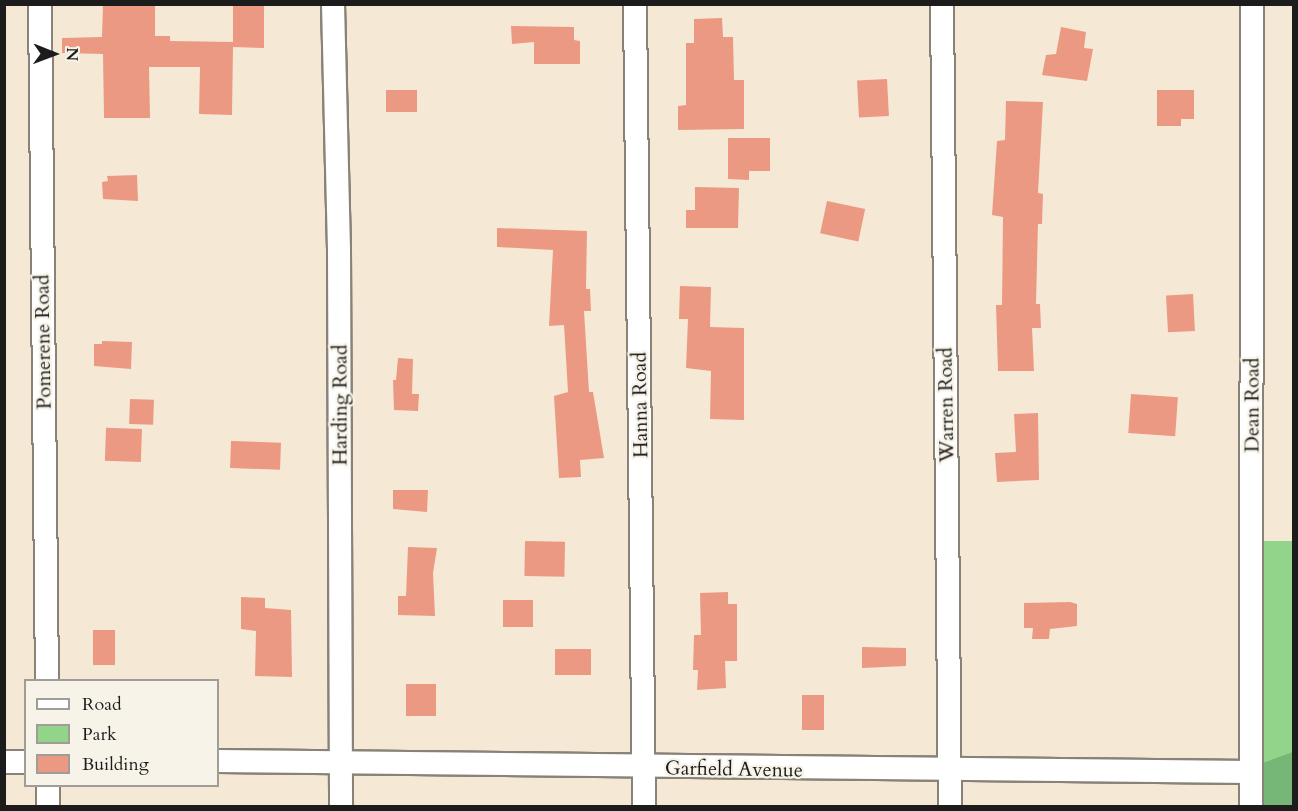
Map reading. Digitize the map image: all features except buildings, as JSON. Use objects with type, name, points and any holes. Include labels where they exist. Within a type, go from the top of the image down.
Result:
[{"type":"street","name":"Pomerene Road","points":[[40,4],[47,679]]},
{"type":"street","name":"Harding Road","points":[[333,4],[339,249],[341,807]]},
{"type":"street","name":"Hanna Road","points":[[635,4],[644,807]]},
{"type":"street","name":"Warren Road","points":[[942,4],[950,807]]},
{"type":"street","name":"Dean Road","points":[[1251,807],[1252,4]]},
{"type":"street","name":"Garfield Avenue","points":[[219,761],[341,760],[644,768],[1251,772]]},
{"type":"street","points":[[4,762],[24,762]]},
{"type":"street","points":[[48,787],[48,807]]},
{"type":"green space","points":[[1261,541],[1293,541],[1293,764],[1261,764]]},
{"type":"green space","points":[[1293,752],[1293,806],[1261,806],[1260,764]]}]
